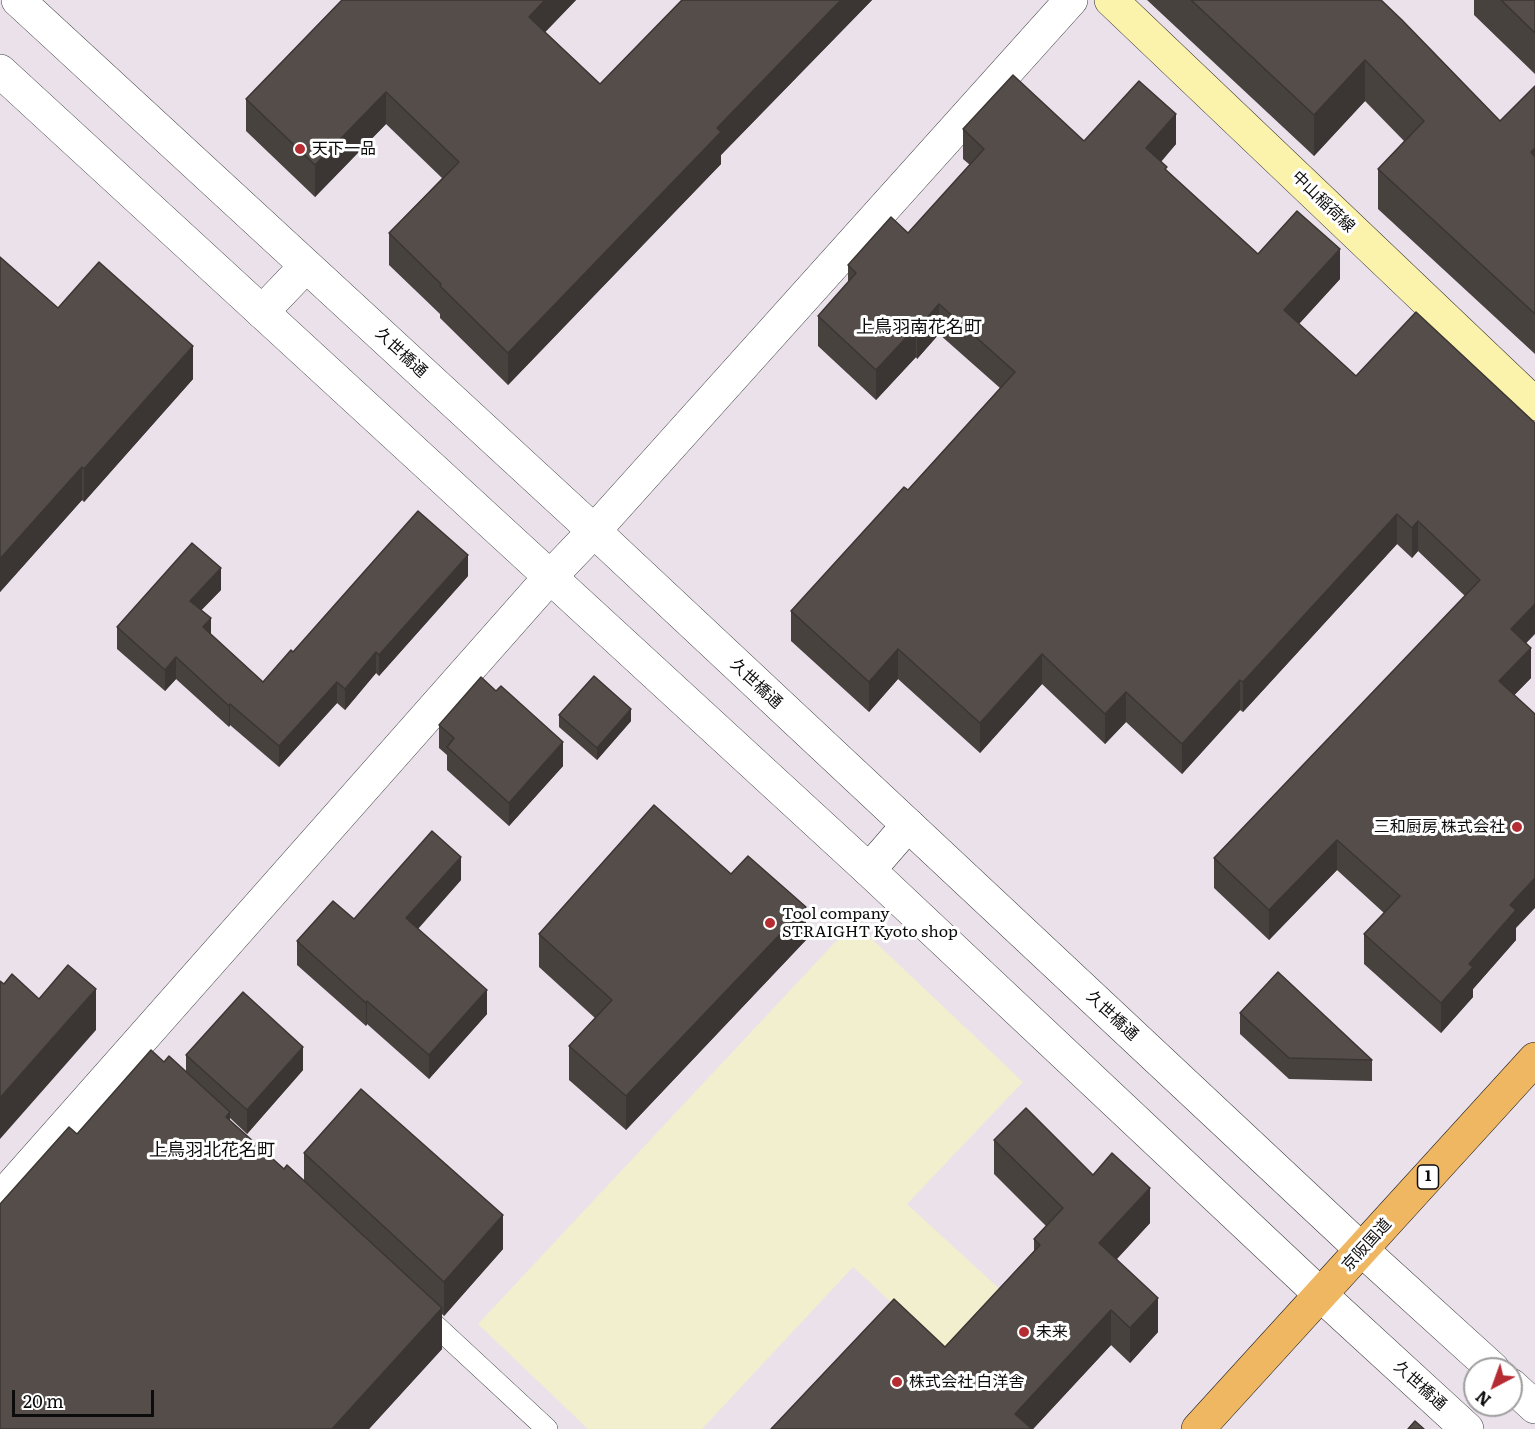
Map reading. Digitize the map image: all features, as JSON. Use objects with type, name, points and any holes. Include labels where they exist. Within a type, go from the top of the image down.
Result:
[{"type":"highway","name":"京阪国道","points":[[1198,1429],[1535,1059]]},
{"type":"main road","name":"中山稲荷線","points":[[1111,0],[1535,405]]},
{"type":"street","name":"久世橋通","points":[[18,0],[594,531],[1362,1250],[1480,1357]]},
{"type":"street","points":[[0,1198],[142,1057],[550,577],[594,531],[1071,0]]},
{"type":"street","name":"久世橋通","points":[[0,71],[869,870],[1321,1295],[1467,1429]]},
{"type":"street","points":[[262,312],[306,266]]},
{"type":"street","points":[[869,870],[908,825]]},
{"type":"street","points":[[1523,1396],[1535,1407]]},
{"type":"lane","points":[[404,1297],[547,1429]]},
{"type":"shaded area","points":[[0,0],[1535,0],[1535,1429],[0,1429]]},
{"type":"shaded area","points":[[854,922],[1023,1082],[907,1204],[1005,1294],[948,1355],[853,1267],[702,1429],[588,1429],[478,1324]]},
{"type":"building","points":[[342,0],[545,0],[529,17],[600,84],[682,0],[841,0],[717,128],[721,132],[508,353],[389,233],[459,162],[386,92],[315,165],[246,99]]},
{"type":"building","points":[[1191,0],[1381,0],[1500,121],[1535,86],[1535,148],[1531,152],[1535,157],[1535,314],[1378,169],[1424,121],[1365,60],[1314,115]]},
{"type":"building","points":[[1501,0],[1535,0],[1535,33]]},
{"type":"building","points":[[1013,75],[1084,141],[1139,81],[1176,114],[1146,148],[1167,167],[1165,169],[1258,254],[1297,211],[1340,249],[1284,310],[1356,376],[1416,312],[1535,423],[1535,604],[1511,629],[1531,648],[1499,681],[1535,714],[1535,878],[1510,905],[1516,910],[1469,964],[1473,967],[1441,1003],[1364,934],[1400,896],[1337,840],[1269,910],[1214,858],[1480,580],[1418,521],[1412,528],[1397,514],[1243,682],[1240,680],[1182,744],[1126,692],[1105,714],[1042,654],[980,723],[898,649],[869,682],[791,611],[904,487],[908,490],[1015,372],[939,304],[876,370],[818,316],[856,273],[848,265],[891,217],[908,233],[984,149],[963,129]]},
{"type":"building","points":[[0,257],[58,308],[99,262],[193,346],[84,469],[82,467],[0,559]]},
{"type":"building","points":[[418,511],[468,555],[379,655],[376,652],[345,689],[337,682],[279,746],[230,704],[229,706],[176,657],[165,670],[117,627],[192,543],[221,568],[190,601],[211,618],[203,627],[263,682],[291,650],[293,652]]},
{"type":"building","points":[[594,676],[631,709],[597,748],[559,715]]},
{"type":"building","points":[[481,677],[496,691],[501,686],[563,742],[509,803],[447,747],[454,738],[439,725]]},
{"type":"building","points":[[654,805],[731,874],[748,856],[806,907],[626,1096],[569,1046],[612,1000],[539,934]]},
{"type":"building","points":[[432,831],[461,857],[406,918],[487,990],[429,1055],[367,1001],[366,1003],[297,941],[333,901],[354,919]]},
{"type":"building","points":[[68,965],[96,989],[0,1098],[0,981],[4,984],[12,974],[39,999]]},
{"type":"building","points":[[1278,972],[1372,1060],[1289,1058],[1240,1013]]},
{"type":"building","points":[[243,992],[303,1047],[247,1110],[186,1055]]},
{"type":"building","points":[[151,1050],[164,1062],[169,1056],[230,1112],[226,1117],[284,1169],[287,1165],[442,1308],[332,1429],[0,1429],[0,1204],[69,1127],[77,1134]]},
{"type":"building","points":[[361,1089],[503,1215],[444,1282],[304,1153]]},
{"type":"building","points":[[1026,1108],[1093,1175],[1112,1153],[1150,1188],[1099,1243],[1158,1298],[1130,1328],[1111,1310],[1015,1414],[1032,1429],[771,1429],[894,1299],[945,1347],[1040,1245],[1034,1239],[1063,1208],[994,1140]]},
{"type":"building","points":[[1415,1421],[1424,1429],[1408,1429]]},
{"type":"place","name":"天下一品","points":[[300,149]]},
{"type":"place","name":"三和厨房 株式会社","points":[[1517,827]]},
{"type":"place","name":"Tool company STRAIGHT Kyoto shop","points":[[770,923]]},
{"type":"place","name":"未来","points":[[1024,1332]]},
{"type":"place","name":"株式会社 白洋舎","points":[[897,1382]]},
{"type":"district","name":"上鳥羽南花名町","points":[[919,328]]},
{"type":"district","name":"上鳥羽北花名町","points":[[212,1151]]}]
